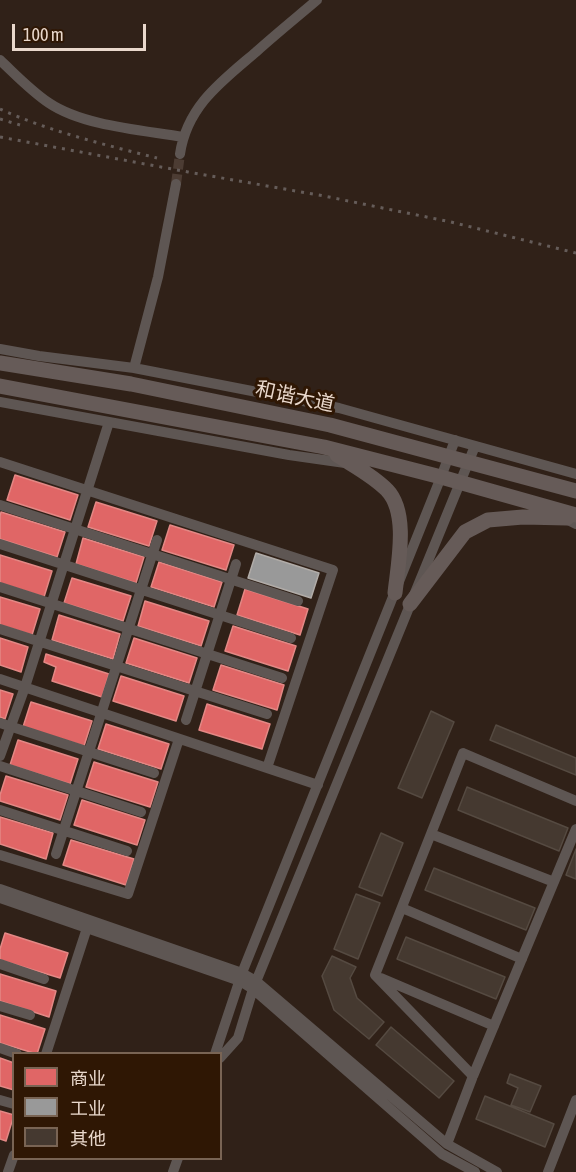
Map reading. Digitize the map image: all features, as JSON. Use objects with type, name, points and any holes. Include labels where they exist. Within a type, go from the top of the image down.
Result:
[{"type":"highway","name":"和谐大道","points":[[0,363],[130,384],[330,425],[576,491]]},
{"type":"highway","points":[[0,386],[324,447],[441,477],[573,518]]},
{"type":"highway","points":[[324,447],[372,477],[389,491],[398,510],[401,543],[394,593]]},
{"type":"highway","points":[[411,604],[465,532],[488,520],[523,517],[573,518]]},
{"type":"street","points":[[180,154],[183,137],[192,117],[215,87],[317,0]]},
{"type":"street","points":[[0,60],[49,103],[71,114],[104,123],[183,137]]},
{"type":"street","points":[[134,368],[158,277],[176,184]]},
{"type":"street","points":[[0,349],[134,368],[339,408],[576,474]]},
{"type":"street","points":[[0,402],[290,454],[441,477]]},
{"type":"street","points":[[0,756],[5,725],[25,687],[109,422]]},
{"type":"street","points":[[215,1052],[241,977],[454,440]]},
{"type":"street","points":[[222,1056],[238,1038],[255,985],[475,446]]},
{"type":"street","points":[[0,462],[333,570],[267,768]]},
{"type":"street","points":[[0,505],[298,601]]},
{"type":"street","points":[[56,854],[157,540]]},
{"type":"street","points":[[0,544],[291,638]]},
{"type":"street","points":[[186,720],[236,564]]},
{"type":"street","points":[[0,587],[282,678]]},
{"type":"street","points":[[0,629],[267,714]]},
{"type":"street","points":[[0,679],[318,785]]},
{"type":"street","points":[[5,725],[154,773]]},
{"type":"street","points":[[0,855],[128,894],[179,739]]},
{"type":"street","points":[[375,975],[463,753],[576,801]]},
{"type":"street","points":[[0,766],[141,812]]},
{"type":"street","points":[[0,810],[127,851]]},
{"type":"street","points":[[447,1144],[576,829]]},
{"type":"street","points":[[431,834],[554,882]]},
{"type":"street","points":[[0,889],[241,977],[255,985],[447,1144],[497,1172]]},
{"type":"street","points":[[0,898],[241,977]]},
{"type":"street","points":[[402,908],[522,959]]},
{"type":"street","points":[[46,1052],[87,928]]},
{"type":"street","points":[[0,964],[44,979]]},
{"type":"street","points":[[375,975],[494,1026]]},
{"type":"street","points":[[375,975],[473,1076]]},
{"type":"street","points":[[255,985],[442,1154],[475,1172]]},
{"type":"street","points":[[0,1006],[30,1015]]},
{"type":"street","points":[[548,1172],[576,1100]]},
{"type":"building: 商业","points":[[15,475],[78,495],[70,520],[7,500]]},
{"type":"building: 商业","points":[[96,502],[157,521],[149,546],[88,527]]},
{"type":"building: 商业","points":[[1,512],[65,532],[57,557],[0,539]]},
{"type":"building: 商业","points":[[170,525],[234,545],[226,570],[162,550]]},
{"type":"building: 商业","points":[[83,538],[144,557],[136,583],[76,564]]},
{"type":"building: 商业","points":[[0,555],[52,571],[44,597],[0,583]]},
{"type":"building: 商业","points":[[159,562],[222,582],[214,607],[151,587]]},
{"type":"building: 商业","points":[[72,578],[131,596],[123,621],[64,603]]},
{"type":"building: 商业","points":[[245,589],[308,609],[300,635],[237,615]]},
{"type":"building: 商业","points":[[0,597],[40,609],[32,635],[0,625]]},
{"type":"building: 商业","points":[[145,601],[209,621],[201,646],[138,626]]},
{"type":"building: 商业","points":[[59,615],[120,634],[113,659],[52,640]]},
{"type":"building: 商业","points":[[233,626],[296,646],[288,671],[225,651]]},
{"type":"building: 商业","points":[[0,638],[28,647],[21,672],[0,665]]},
{"type":"building: 商业","points":[[134,638],[197,658],[189,683],[126,663]]},
{"type":"building: 商业","points":[[46,654],[109,674],[102,697],[52,681],[56,667],[44,662]]},
{"type":"building: 商业","points":[[221,665],[284,685],[277,710],[213,690]]},
{"type":"building: 商业","points":[[121,676],[184,696],[176,721],[113,701]]},
{"type":"building: 商业","points":[[0,690],[13,694],[5,719],[0,717]]},
{"type":"building: 商业","points":[[31,702],[92,721],[84,746],[23,727]]},
{"type":"building: 商业","points":[[207,704],[270,724],[262,749],[199,730]]},
{"type":"building: 商业","points":[[106,724],[169,744],[161,769],[98,749]]},
{"type":"building: 商业","points":[[18,740],[78,759],[70,784],[10,765]]},
{"type":"building: 商业","points":[[94,762],[158,782],[150,807],[86,787]]},
{"type":"building: 商业","points":[[6,776],[68,795],[60,820],[0,801]]},
{"type":"building: 商业","points":[[82,800],[145,820],[137,845],[74,825]]},
{"type":"building: 商业","points":[[0,817],[53,833],[46,859],[0,844]]},
{"type":"building: 商业","points":[[71,840],[134,859],[126,885],[63,865]]},
{"type":"building: 商业","points":[[5,933],[68,953],[60,978],[0,960],[0,949]]},
{"type":"building: 商业","points":[[0,974],[56,991],[49,1017],[0,1001]]},
{"type":"building: 商业","points":[[0,1015],[45,1029],[38,1052],[0,1043]]},
{"type":"building: 商业","points":[[0,1058],[12,1062],[12,1089],[0,1086]]},
{"type":"building: 商业","points":[[0,1111],[12,1114],[12,1122],[6,1141],[0,1139]]},
{"type":"building: 工业","points":[[256,553],[319,573],[311,598],[248,578]]},
{"type":"building: 其他","points":[[431,711],[454,722],[422,798],[398,788]]},
{"type":"building: 其他","points":[[496,725],[576,758],[576,775],[490,740]]},
{"type":"building: 其他","points":[[467,787],[568,828],[559,851],[458,810]]},
{"type":"building: 其他","points":[[381,833],[403,843],[382,896],[359,887]]},
{"type":"building: 其他","points":[[576,849],[576,879],[566,875]]},
{"type":"building: 其他","points":[[434,868],[535,908],[526,930],[425,890]]},
{"type":"building: 其他","points":[[356,894],[380,903],[358,959],[334,949]]},
{"type":"building: 其他","points":[[406,937],[505,977],[496,999],[397,959]]},
{"type":"building: 其他","points":[[332,956],[356,967],[350,978],[357,998],[384,1022],[369,1039],[334,1010],[322,976]]},
{"type":"building: 其他","points":[[391,1027],[454,1081],[439,1098],[376,1045]]},
{"type":"building: 其他","points":[[510,1074],[541,1086],[530,1112],[511,1105],[518,1088],[507,1083]]},
{"type":"building: 其他","points":[[485,1096],[554,1124],[545,1147],[476,1119]]},
{"type":"tunnel","points":[[176,184],[180,154]]},
{"type":"railway","points":[[0,109],[57,131],[157,158]]},
{"type":"railway","points":[[0,119],[20,125]]},
{"type":"railway","points":[[0,137],[324,196],[451,222],[576,253]]}]
